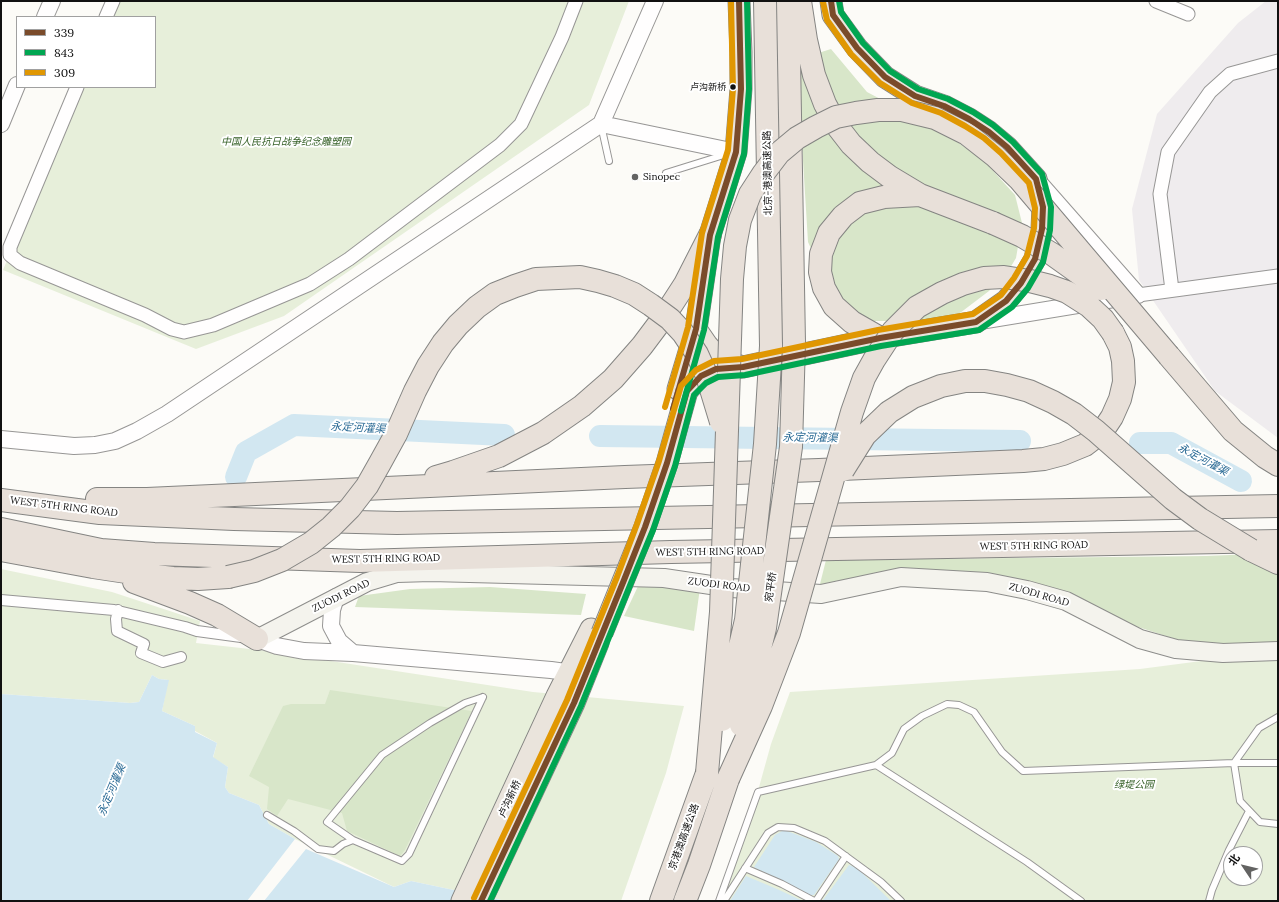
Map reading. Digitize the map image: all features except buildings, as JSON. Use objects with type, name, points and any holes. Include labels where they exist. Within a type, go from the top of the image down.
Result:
[{"type":"highway","points":[[565,700],[645,527],[667,463],[696,329],[710,235],[736,152],[741,52],[739,1]]},
{"type":"highway","name":"北京-港澳高速公路","points":[[765,1],[771,346]]},
{"type":"highway","name":"宛平桥","points":[[728,779],[766,620],[791,447],[794,343],[788,1]]},
{"type":"highway","points":[[800,1],[806,40],[814,75],[825,104],[837,126],[851,144],[870,162],[890,177],[920,195],[993,223],[1022,236],[1134,303]]},
{"type":"highway","points":[[683,390],[701,376],[716,369],[743,367],[880,338],[976,322],[1006,301],[1021,283],[1035,259],[1042,229],[1042,207],[1036,179],[1007,147],[989,132],[969,119],[944,106],[915,96],[885,77],[857,48],[834,15],[830,1]]},
{"type":"highway","points":[[707,773],[721,612],[734,246],[740,220],[750,194],[763,174],[779,153],[797,138],[816,127],[836,117],[856,113],[878,110],[902,110],[935,118],[967,134],[995,156],[1019,180],[1134,303],[1169,356],[1233,432],[1265,457],[1278,465]]},
{"type":"highway","points":[[880,338],[852,322],[834,306],[824,288],[820,272],[821,254],[829,234],[843,216],[860,203],[884,197],[920,195]]},
{"type":"highway","points":[[390,487],[454,472],[499,456],[543,433],[582,406],[613,379],[646,341],[685,284],[710,235]]},
{"type":"highway","points":[[1,496],[147,499],[390,487],[820,470],[1023,461],[1044,459],[1063,454],[1085,445],[1102,432],[1112,416],[1120,398],[1124,382],[1123,361],[1120,347],[1113,333],[1103,319],[1089,306],[1067,292],[1050,286],[1004,277],[984,278],[963,284],[942,293],[917,307],[893,331],[864,378],[852,412],[827,503],[788,633],[761,706],[728,779],[699,865],[685,901]]},
{"type":"highway","points":[[1,550],[94,567],[173,578],[198,579],[228,577],[254,571],[282,560],[311,543],[331,526],[350,508],[367,486],[396,434],[415,390],[428,366],[443,343],[458,325],[477,307],[495,294],[536,279],[580,278],[615,286],[634,294],[652,305],[670,319],[683,333],[697,354],[707,376],[726,440]]},
{"type":"highway","points":[[696,329],[715,354],[726,362],[743,367]]},
{"type":"highway","name":"宛平桥","points":[[707,773],[729,694],[746,620],[765,444],[771,346]]},
{"type":"highway","points":[[827,503],[847,462],[865,436],[889,412],[913,397],[941,386],[965,382],[985,381],[1029,391],[1074,414],[1096,431],[1156,484],[1200,519],[1251,550],[1278,563]]},
{"type":"highway","name":"WEST 5TH RING ROAD","points":[[1,500],[100,513],[234,519],[397,523],[1278,506]]},
{"type":"highway","name":"WEST 5TH RING ROAD","points":[[1,529],[101,550],[154,554],[360,561],[671,552],[1278,541]]},
{"type":"highway","points":[[94,567],[217,614],[257,639]]},
{"type":"highway","name":"卢沟新桥","points":[[462,901],[565,700]]},
{"type":"highway","name":"卢沟新桥","points":[[481,901],[565,700]]},
{"type":"highway","name":"京港澳高速公路","points":[[661,901],[707,773]]},
{"type":"main road","name":"ZUODI ROAD","points":[[257,639],[366,582],[397,574],[417,573],[664,578],[731,588],[821,594],[901,577],[986,582],[1027,590],[1066,601],[1140,639],[1176,649],[1223,653],[1278,651]]},
{"type":"street","points":[[45,16],[52,1]]},
{"type":"street","points":[[106,16],[113,1]]},
{"type":"street","points":[[77,88],[10,247],[10,255],[20,263],[145,315],[172,329],[184,332],[214,325],[310,284],[349,259],[500,144],[522,124],[562,37],[576,1]]},
{"type":"street","points":[[1,439],[74,446],[95,445],[115,441],[137,431],[180,405],[601,124],[655,1]]},
{"type":"street","points":[[1156,1],[1188,14]]},
{"type":"street","points":[[1172,290],[1160,194],[1168,152],[1210,92],[1230,74],[1278,61]]},
{"type":"street","points":[[1,124],[16,87]]},
{"type":"street","points":[[601,124],[736,152]]},
{"type":"street","points":[[1036,179],[1134,303]]},
{"type":"street","points":[[976,322],[1134,303],[1172,290],[1278,276]]},
{"type":"street","points":[[336,597],[332,610],[331,626],[339,641],[353,652]]},
{"type":"street","points":[[1,600],[118,610],[197,631],[257,639],[277,646],[304,651],[353,652],[551,670],[577,674]]},
{"type":"street","points":[[118,610],[116,619],[117,631],[144,644],[141,653],[163,662],[181,657]]},
{"type":"lane","points":[[601,124],[609,161]]},
{"type":"lane","points":[[666,173],[736,152]]},
{"type":"lane","points":[[267,815],[294,831],[318,849],[334,851],[352,840],[402,861],[409,854],[483,697],[465,703],[430,723],[382,755],[326,822],[352,840]]},
{"type":"lane","points":[[719,901],[758,792],[876,765],[892,753],[904,730],[922,716],[947,704],[959,705],[974,712],[1002,752],[1023,771],[1234,763],[1278,763]]},
{"type":"lane","points":[[1278,717],[1259,728],[1234,763],[1240,801],[1260,822],[1278,824]]},
{"type":"lane","points":[[876,765],[1027,862],[1079,900]]},
{"type":"lane","points":[[1208,901],[1229,850],[1249,811]]},
{"type":"lane","points":[[724,901],[768,833],[778,827],[794,828],[825,841],[881,882],[901,901]]},
{"type":"lane","points":[[745,868],[782,884],[815,901],[846,856]]},
{"type":"shaded area","points":[[1266,1],[1278,1],[1278,438],[1215,391],[1139,280],[1132,209],[1157,114],[1238,23]]},
{"type":"green space","name":"中国人民抗日战争纪念雕塑园","points":[[116,1],[629,1],[589,105],[284,316],[196,349],[3,270],[79,88],[156,88],[156,16],[109,16]]},
{"type":"green space","points":[[831,49],[867,92],[945,133],[985,162],[1015,195],[1022,223],[1016,258],[1010,268],[989,291],[960,313],[921,321],[872,321],[851,315],[833,296],[808,242],[798,79],[812,55]]},
{"type":"green space","points":[[1278,553],[1278,646],[1215,646],[1175,639],[999,577],[819,588],[826,560],[1206,556]]},
{"type":"green space","points":[[1,569],[112,592],[200,621],[196,643],[259,650],[533,692],[684,706],[666,773],[621,901],[506,901],[411,881],[394,887],[295,839],[269,824],[259,805],[229,793],[225,787],[228,767],[213,758],[217,743],[195,731],[195,726],[162,711],[168,680],[159,679],[152,675],[139,702],[130,703],[1,694]]},
{"type":"green space","points":[[640,582],[700,588],[694,631],[624,616]]},
{"type":"green space","points":[[490,587],[586,594],[581,615],[355,607],[359,596],[410,589]]},
{"type":"green space","name":"绿堤公园","points":[[1278,651],[1278,901],[718,901],[751,816],[771,744],[790,692],[1140,669]]},
{"type":"green space","points":[[330,690],[472,711],[405,850],[400,856],[347,831],[342,813],[288,799],[277,816],[267,809],[269,787],[249,776],[283,706],[291,704],[325,704]]},
{"type":"water","points":[[152,675],[159,679],[169,680],[162,711],[195,726],[195,732],[217,743],[213,757],[228,767],[225,787],[229,793],[259,805],[269,824],[295,839],[247,901],[1,901],[1,694],[130,703],[139,702]]},
{"type":"water","points":[[782,831],[787,831],[816,842],[838,856],[839,859],[814,895],[810,895],[754,867],[775,835]]},
{"type":"water","points":[[306,849],[394,887],[411,881],[506,901],[264,901]]},
{"type":"water","points":[[849,865],[857,868],[891,901],[824,901],[823,900]]},
{"type":"water","points":[[746,876],[777,889],[803,901],[730,901]]},
{"type":"waterway","name":"永定河灌渠","points":[[236,477],[246,452],[294,425],[504,435]]},
{"type":"waterway","name":"永定河灌渠","points":[[600,436],[1020,441]]},
{"type":"waterway","name":"永定河灌渠","points":[[1140,443],[1171,443],[1241,481]]},
{"type":"transit line","name":"309","points":[[665,407],[688,327],[702,233],[728,150],[733,89],[731,1]]},
{"type":"transit line","name":"339","points":[[673,409],[696,329],[710,235],[736,152],[741,89],[739,1]]},
{"type":"transit line","name":"843","points":[[681,411],[704,330],[718,237],[744,154],[749,89],[747,1]]},
{"type":"transit line","name":"339","points":[[481,901],[574,703],[624,580],[645,527],[667,463],[687,391],[701,376],[716,369],[743,367],[880,338],[976,322],[1006,301],[1021,283],[1035,259],[1042,229],[1043,207],[1036,179],[1007,147],[989,132],[969,119],[944,106],[915,96],[885,77],[857,48],[833,15],[831,1]]},
{"type":"transit line","name":"843","points":[[490,901],[581,706],[653,530],[675,466],[694,395],[706,383],[718,377],[745,375],[881,346],[979,330],[1012,307],[1028,288],[1043,262],[1050,230],[1051,207],[1042,174],[1013,142],[993,125],[973,112],[948,99],[918,89],[890,71],[863,43],[841,12],[839,1]]},
{"type":"transit line","name":"309","points":[[474,898],[567,700],[617,577],[659,461],[681,386],[696,370],[714,361],[742,359],[878,330],[973,314],[1001,295],[1014,278],[1027,256],[1034,228],[1035,208],[1029,183],[1001,153],[984,138],[941,113],[912,103],[880,83],[851,54],[827,20],[823,2]]},
{"type":"place","name":"卢沟新桥","points":[[733,87]]},
{"type":"place","name":"Sinopec","points":[[635,177]]}]
